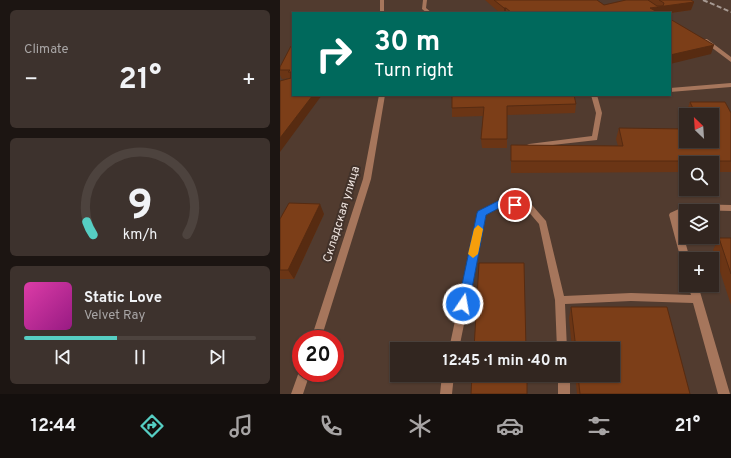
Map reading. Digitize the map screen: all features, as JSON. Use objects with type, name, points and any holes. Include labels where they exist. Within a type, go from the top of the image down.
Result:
[{"type":"street","points":[[382,0],[382,12]]},
{"type":"street","points":[[426,0],[424,8],[429,12]]},
{"type":"street","points":[[700,37],[731,60]]},
{"type":"street","points":[[671,90],[731,85]]},
{"type":"street","name":"Складская улица","points":[[319,330],[367,179],[382,96]]},
{"type":"street","points":[[528,146],[595,138],[599,113],[594,96]]},
{"type":"street","points":[[455,342],[482,213],[500,203],[529,207],[543,223],[560,300],[562,342]]},
{"type":"street","points":[[684,252],[673,215],[690,207],[731,208]]},
{"type":"street","points":[[695,292],[724,394]]},
{"type":"street","points":[[560,300],[631,297],[697,299]]},
{"type":"street","points":[[297,394],[301,382]]},
{"type":"street","points":[[446,394],[447,382]]},
{"type":"street","points":[[564,382],[564,394]]},
{"type":"shaded area","points":[[280,0],[731,0],[731,394],[280,394]]},
{"type":"building","points":[[494,0],[597,0],[604,5],[626,0],[648,0],[657,6],[663,6],[664,3],[659,0],[691,0],[694,2],[650,8],[657,12],[511,12]]},
{"type":"building","points":[[671,20],[714,45],[671,55]]},
{"type":"building","points":[[292,46],[292,96],[312,96],[280,138],[280,81],[291,78],[291,72],[288,72],[290,70],[280,70],[280,67]]},
{"type":"building","points":[[452,96],[574,96],[576,104],[507,106],[507,139],[481,139],[484,107],[452,108]]},
{"type":"building","points":[[690,102],[725,102],[731,113],[731,161],[719,161],[719,156],[679,156],[679,161],[511,161],[511,145],[623,146],[619,128],[679,129],[679,148],[719,148],[719,108],[693,108]]},
{"type":"building","points":[[289,203],[320,204],[288,270],[280,270],[280,219]]},
{"type":"building","points":[[719,238],[731,238],[731,274]]},
{"type":"building","points":[[479,263],[524,263],[526,342],[474,342]]},
{"type":"building","points":[[571,307],[667,307],[690,394],[580,394],[579,382],[620,382],[620,342],[575,342]]},
{"type":"building","points":[[472,382],[527,382],[527,394],[471,394]]},
{"type":"railway","points":[[703,0],[731,12]]},
{"type":"slow traffic","points":[[473,254],[478,229]]},
{"type":"route","points":[[463,304],[482,213],[500,203],[515,205]]}]
